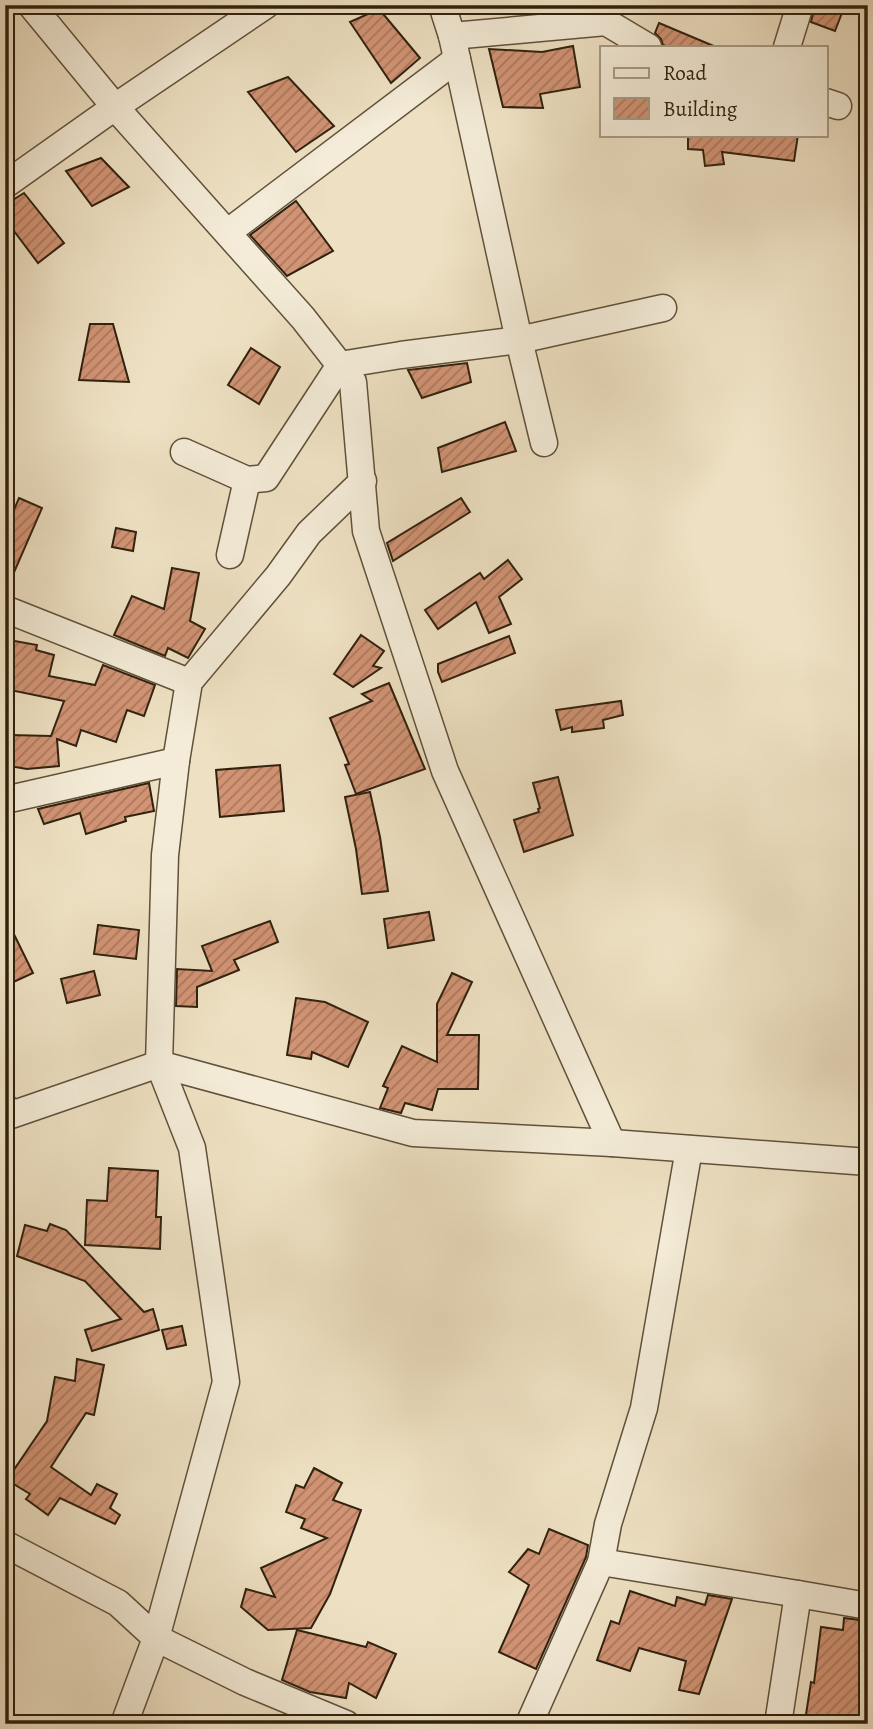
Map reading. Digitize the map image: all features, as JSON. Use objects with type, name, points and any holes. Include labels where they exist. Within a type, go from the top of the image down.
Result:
[{"type":"street","points":[[31,5],[115,107],[303,318],[353,382],[366,531],[445,771],[612,1143]]},
{"type":"street","points":[[5,185],[266,5]]},
{"type":"street","points":[[442,5],[454,47],[544,443]]},
{"type":"street","points":[[787,46],[800,5]]},
{"type":"street","points":[[228,232],[454,47],[606,22],[646,46]]},
{"type":"street","points":[[184,453],[247,480],[266,478],[340,366],[401,355],[519,340],[663,307]]},
{"type":"street","points":[[230,555],[247,480]]},
{"type":"street","points":[[124,1724],[156,1638],[226,1382],[192,1148],[159,1064],[165,855],[189,682],[278,576],[309,533],[363,481]]},
{"type":"street","points":[[5,609],[189,682]]},
{"type":"street","points":[[5,800],[176,761]]},
{"type":"street","points":[[7,1114],[159,1064],[413,1133],[612,1143],[868,1162]]},
{"type":"street","points":[[529,1724],[601,1562],[608,1524],[644,1408],[689,1149]]},
{"type":"street","points":[[5,1544],[118,1603],[156,1638],[245,1682],[346,1724]]},
{"type":"street","points":[[601,1562],[868,1606]]},
{"type":"street","points":[[778,1724],[798,1594]]},
{"type":"building","points":[[815,5],[845,5],[835,31],[811,22]]},
{"type":"building","points":[[379,9],[420,58],[391,83],[350,22]]},
{"type":"building","points":[[659,23],[714,46],[666,46],[655,33]]},
{"type":"building","points":[[573,46],[580,87],[540,94],[543,108],[503,107],[489,49],[542,52]]},
{"type":"building","points":[[288,77],[334,126],[296,152],[248,92]]},
{"type":"building","points":[[688,136],[798,136],[794,161],[722,152],[724,164],[705,166],[703,150],[688,149]]},
{"type":"building","points":[[101,158],[129,187],[92,206],[66,171]]},
{"type":"building","points":[[24,193],[64,243],[38,263],[5,219],[5,205]]},
{"type":"building","points":[[296,201],[333,251],[287,276],[250,235]]},
{"type":"building","points":[[90,324],[113,324],[129,382],[79,380]]},
{"type":"building","points":[[251,348],[280,367],[259,404],[228,385]]},
{"type":"building","points":[[467,363],[471,382],[422,398],[408,370]]},
{"type":"building","points":[[505,422],[516,451],[442,472],[438,448]]},
{"type":"building","points":[[19,498],[42,508],[5,593],[5,531]]},
{"type":"building","points":[[461,498],[470,512],[393,561],[387,543]]},
{"type":"building","points":[[116,528],[136,532],[133,551],[112,547]]},
{"type":"building","points":[[508,560],[522,579],[499,597],[511,624],[489,633],[476,602],[438,629],[425,610],[480,573],[484,579]]},
{"type":"building","points":[[172,568],[199,573],[190,621],[205,629],[188,658],[168,648],[165,656],[114,635],[132,596],[164,609]]},
{"type":"building","points":[[361,635],[384,651],[373,666],[381,668],[353,687],[334,674]]},
{"type":"building","points":[[509,636],[515,653],[442,682],[438,664]]},
{"type":"building","points":[[9,640],[37,645],[36,650],[54,655],[49,676],[95,685],[103,665],[155,685],[144,716],[127,710],[116,742],[81,730],[76,746],[57,739],[59,766],[27,769],[9,766],[11,735],[51,736],[64,701],[5,689],[5,657]]},
{"type":"building","points":[[389,683],[425,769],[356,794],[345,765],[349,764],[330,718],[372,701],[362,694]]},
{"type":"building","points":[[621,701],[623,715],[603,720],[604,728],[572,732],[572,727],[561,730],[556,710]]},
{"type":"building","points":[[280,765],[284,811],[220,817],[216,770]]},
{"type":"building","points":[[558,777],[573,835],[524,852],[514,820],[539,812],[533,783]]},
{"type":"building","points":[[149,783],[154,811],[125,817],[126,821],[86,834],[80,813],[44,824],[38,809]]},
{"type":"building","points":[[370,792],[388,891],[362,894],[345,797]]},
{"type":"building","points":[[429,912],[434,940],[388,948],[384,919]]},
{"type":"building","points":[[5,916],[33,973],[5,986]]},
{"type":"building","points":[[270,921],[278,942],[234,960],[239,970],[197,987],[197,1007],[176,1006],[177,969],[212,971],[202,946]]},
{"type":"building","points":[[98,925],[139,930],[136,959],[94,954]]},
{"type":"building","points":[[94,971],[100,995],[67,1003],[61,979]]},
{"type":"building","points":[[452,973],[472,982],[447,1035],[479,1035],[478,1089],[438,1089],[432,1110],[405,1103],[401,1113],[380,1108],[388,1088],[383,1086],[402,1046],[437,1062],[437,1004]]},
{"type":"building","points":[[296,998],[325,1002],[368,1022],[348,1067],[312,1052],[311,1059],[287,1055]]},
{"type":"building","points":[[109,1168],[158,1171],[156,1217],[161,1217],[160,1249],[85,1245],[87,1200],[107,1201]]},
{"type":"building","points":[[50,1224],[66,1230],[144,1312],[153,1309],[159,1330],[92,1351],[85,1330],[121,1319],[85,1281],[17,1256],[25,1225],[47,1231]]},
{"type":"building","points":[[182,1326],[186,1345],[167,1349],[162,1330]]},
{"type":"building","points":[[77,1359],[104,1365],[94,1415],[86,1413],[51,1467],[91,1495],[97,1484],[117,1494],[110,1508],[120,1515],[115,1524],[60,1498],[48,1515],[26,1499],[30,1494],[7,1480],[47,1421],[55,1377],[75,1381]]},
{"type":"building","points":[[314,1468],[342,1483],[333,1500],[361,1510],[330,1594],[311,1628],[268,1630],[241,1607],[246,1589],[275,1597],[261,1568],[327,1538],[301,1528],[305,1519],[286,1512],[296,1485],[304,1488]]},
{"type":"building","points":[[549,1529],[588,1545],[586,1557],[536,1669],[499,1652],[529,1585],[509,1572],[528,1549],[539,1554]]},
{"type":"building","points":[[630,1591],[675,1606],[677,1597],[705,1605],[708,1595],[732,1599],[699,1694],[679,1690],[686,1661],[639,1648],[630,1671],[597,1660],[611,1621],[619,1624]]},
{"type":"building","points":[[844,1618],[868,1621],[868,1695],[863,1694],[859,1724],[805,1721],[811,1682],[814,1683],[821,1627],[843,1630]]},
{"type":"building","points":[[297,1630],[366,1647],[368,1642],[396,1654],[376,1698],[349,1683],[346,1698],[310,1692],[282,1680]]}]
